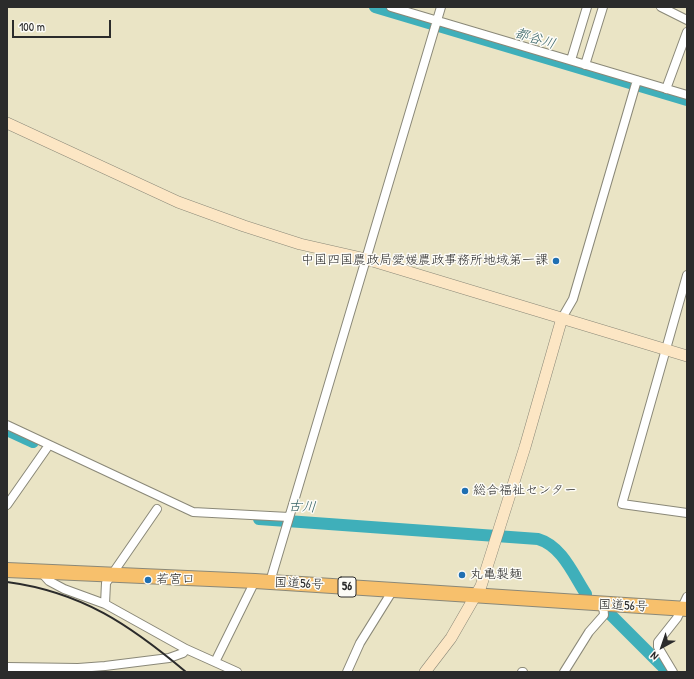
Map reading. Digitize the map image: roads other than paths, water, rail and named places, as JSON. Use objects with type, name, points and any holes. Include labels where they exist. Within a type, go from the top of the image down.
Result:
[{"type":"highway","name":"国道56号","points":[[7,570],[255,581],[603,605],[685,605]]},
{"type":"street","points":[[391,7],[436,24],[571,60],[636,83],[687,95]]},
{"type":"street","points":[[271,582],[440,7]]},
{"type":"street","points":[[571,60],[587,7]]},
{"type":"street","points":[[585,65],[603,7]]},
{"type":"street","points":[[661,7],[687,20]]},
{"type":"street","points":[[666,89],[687,32]]},
{"type":"street","points":[[425,672],[451,638],[476,596],[525,447],[562,318],[573,299],[636,83]]},
{"type":"street","points":[[7,122],[155,192],[204,212],[300,244],[366,259],[687,356]]},
{"type":"street","points":[[687,275],[622,504],[687,513]]},
{"type":"street","points":[[7,425],[47,448],[193,512],[288,521]]},
{"type":"street","points":[[7,505],[47,448]]},
{"type":"street","points":[[105,604],[106,583],[157,509]]},
{"type":"street","points":[[41,572],[49,581],[64,589],[105,604],[186,649],[237,672]]},
{"type":"street","points":[[215,662],[255,581]]},
{"type":"street","points":[[347,672],[360,643],[393,590]]},
{"type":"street","points":[[564,672],[589,632],[604,615],[603,605]]},
{"type":"street","points":[[673,672],[658,647],[658,642],[685,605]]},
{"type":"street","points":[[7,667],[79,670],[169,658],[183,653],[186,649]]},
{"type":"waterway","name":"都谷川","points":[[375,7],[687,100]]},
{"type":"waterway","name":"古川","points":[[7,430],[33,442]]},
{"type":"waterway","name":"古川","points":[[259,519],[538,539],[554,548],[560,554],[586,594]]},
{"type":"waterway","name":"古川","points":[[610,614],[668,672]]},
{"type":"railway","points":[[7,582],[59,594],[82,602],[104,613],[145,640],[186,672]]},
{"type":"place","name":"中国四国農政局愛媛農政事務所地域第一課","points":[[556,261]]},
{"type":"place","name":"総合福祉センター","points":[[465,491]]},
{"type":"place","name":"丸亀製麺","points":[[462,575]]},
{"type":"place","name":"若宮口","points":[[148,580]]}]
